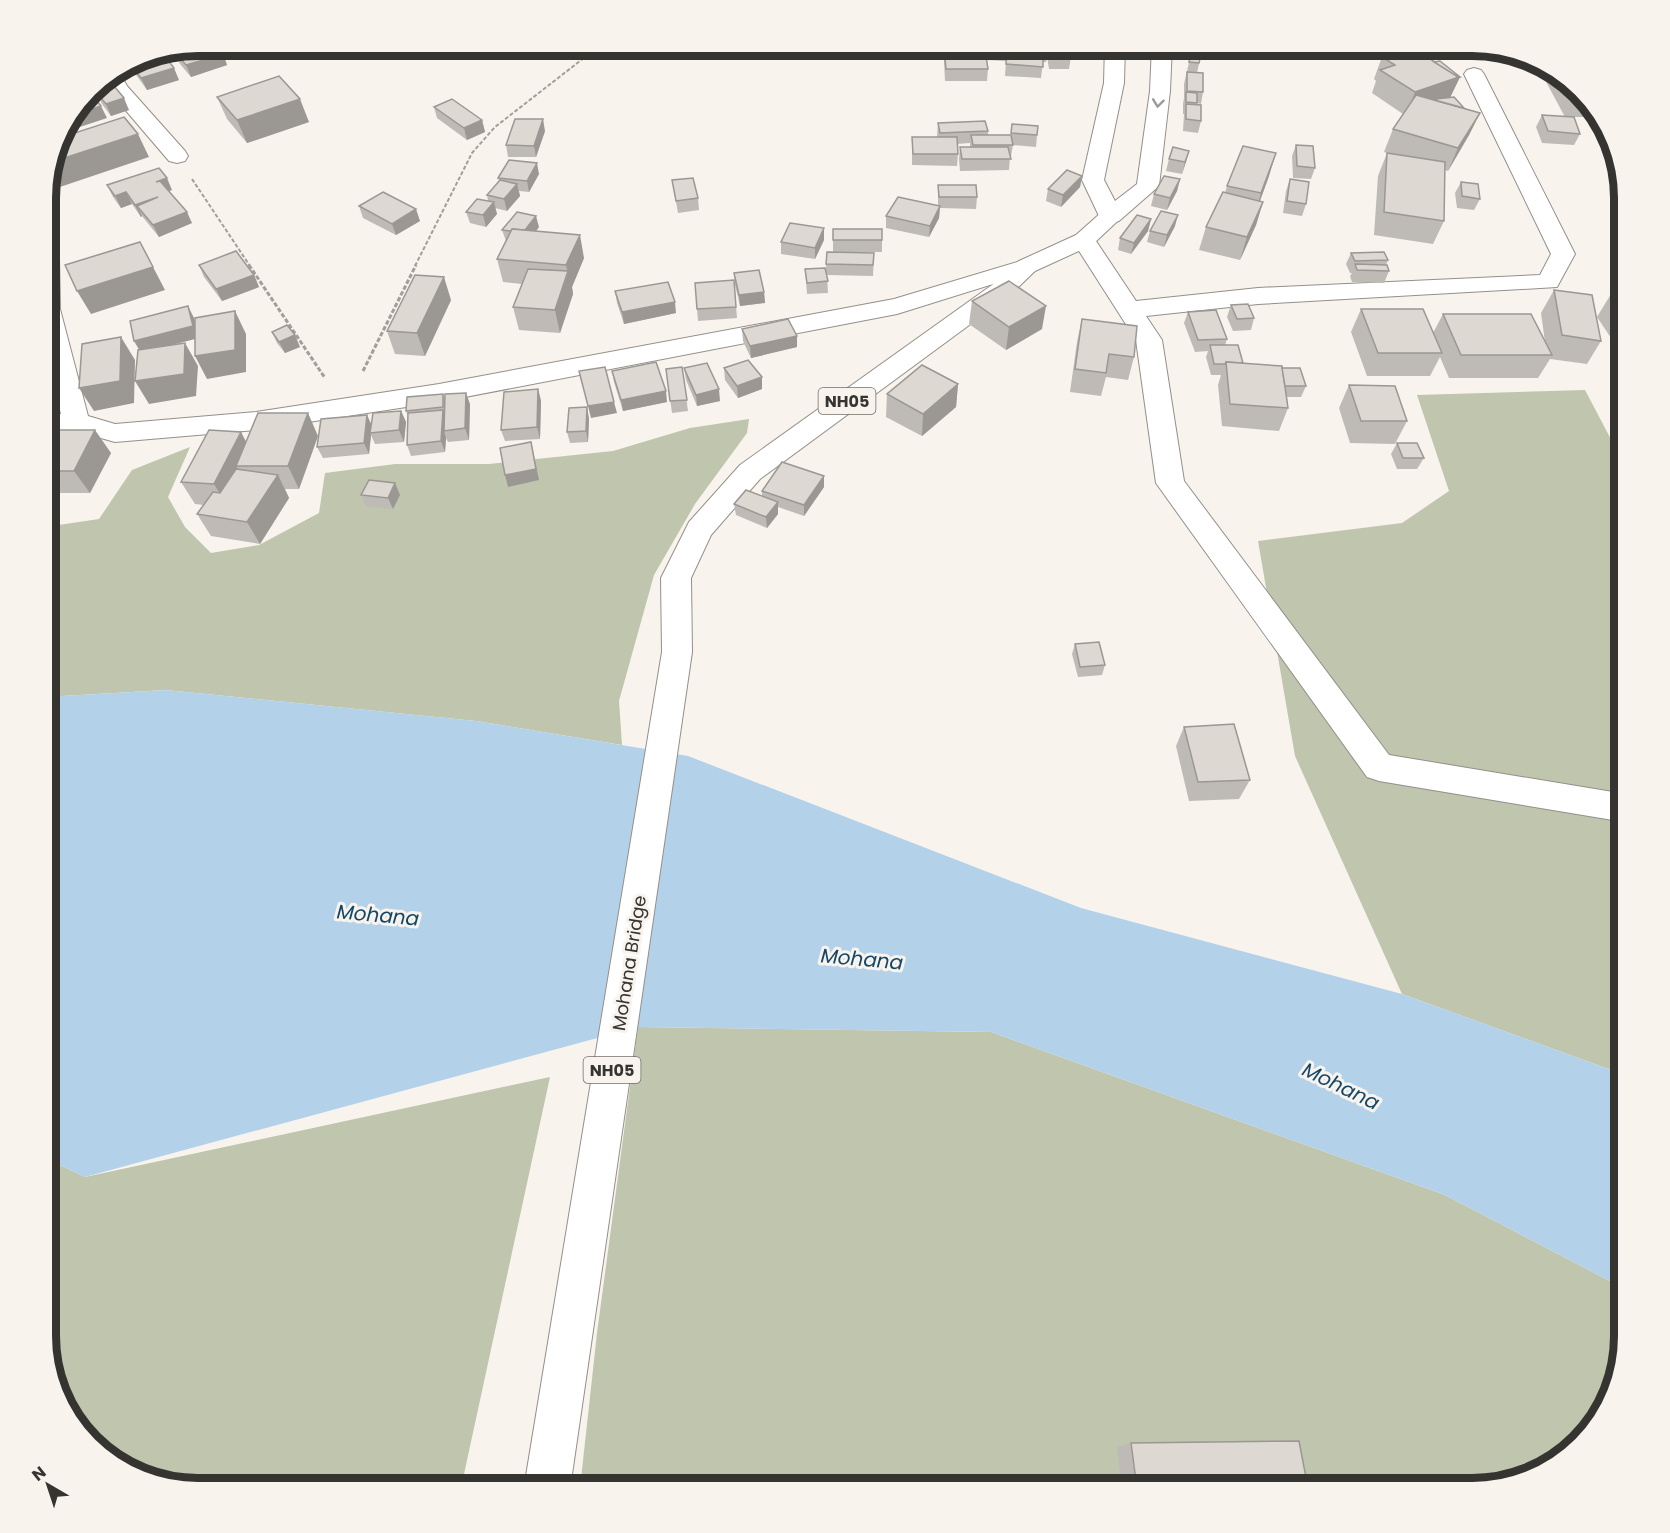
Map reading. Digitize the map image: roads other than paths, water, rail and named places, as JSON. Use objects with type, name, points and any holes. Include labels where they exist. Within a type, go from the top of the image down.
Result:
[{"type":"main road","points":[[1111,216],[1094,180],[1114,83],[1115,56]]},
{"type":"main road","name":"NH05","points":[[1028,266],[1084,240],[1148,186],[1160,91],[1162,56]]},
{"type":"main road","points":[[1130,310],[1258,296],[1548,282],[1563,254],[1474,74]]},
{"type":"main road","points":[[115,83],[177,156]]},
{"type":"main road","points":[[1084,240],[1149,340],[1170,483],[1379,766],[1614,806]]},
{"type":"main road","points":[[56,423],[76,422],[115,433],[256,421],[439,393],[897,306],[1028,266]]},
{"type":"main road","name":"Mohana Bridge","points":[[549,1478],[677,652],[676,578],[699,529],[750,472],[1001,290],[1028,266]]},
{"type":"main road","points":[[56,341],[76,422]]},
{"type":"water","name":"Mohana","points":[[166,690],[476,721],[688,756],[1081,908],[1402,994],[1614,1071],[1614,1283],[1445,1195],[991,1032],[638,1027],[85,1177],[56,1163],[56,696]]}]
